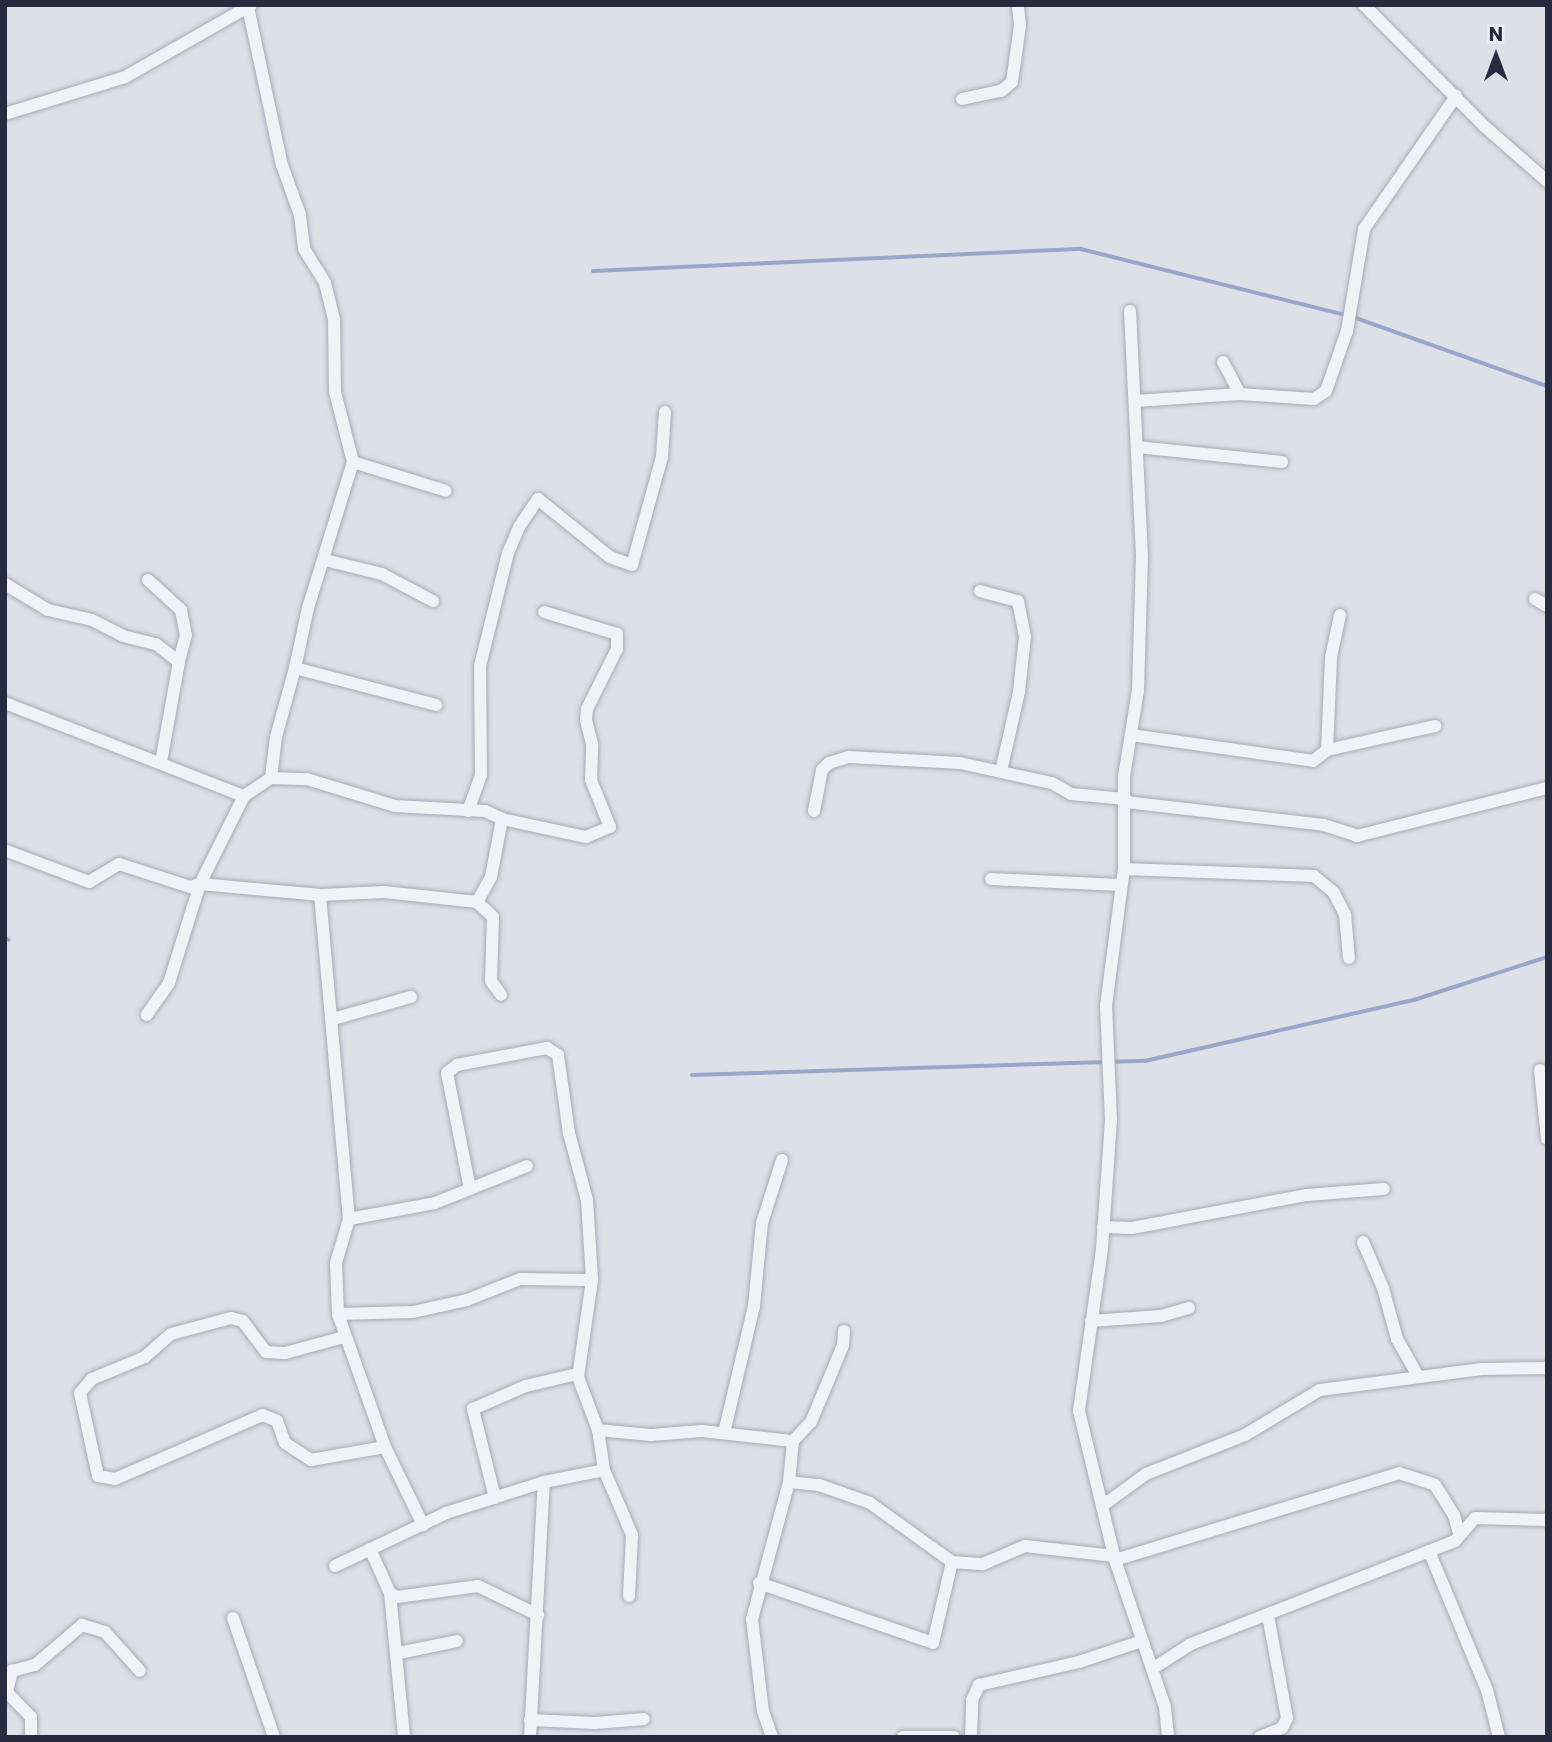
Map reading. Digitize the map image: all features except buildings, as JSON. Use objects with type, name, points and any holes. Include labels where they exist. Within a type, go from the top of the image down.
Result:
[{"type":"street","points":[[962,99],[1002,91],[1012,82],[1020,25],[1018,5]]},
{"type":"street","points":[[1364,5],[1547,181]]},
{"type":"street","points":[[5,114],[125,78],[250,6],[282,165],[300,215],[303,249],[325,283],[331,308],[335,392],[353,462],[325,560],[308,608],[276,737],[271,778]]},
{"type":"street","points":[[1135,401],[1240,394],[1314,399],[1326,391],[1347,331],[1364,229],[1456,96]]},
{"type":"street","points":[[1130,311],[1142,556],[1138,690],[1131,736],[1124,869],[1119,885],[1107,1005],[1111,1120],[1103,1227],[1079,1411],[1115,1558],[1165,1707],[1168,1737]]},
{"type":"street","points":[[1223,362],[1240,394]]},
{"type":"street","points":[[468,811],[481,775],[480,666],[508,553],[519,527],[538,499],[610,557],[632,565],[662,457],[666,412]]},
{"type":"street","points":[[1137,447],[1282,462]]},
{"type":"street","points":[[353,462],[446,491]]},
{"type":"street","points":[[325,560],[382,575],[433,601]]},
{"type":"street","points":[[148,580],[181,610],[186,635],[161,762]]},
{"type":"street","points":[[5,584],[48,610],[92,620],[123,636],[156,644],[179,662]]},
{"type":"street","points":[[980,591],[1018,601],[1026,636],[1019,692],[1001,771]]},
{"type":"street","points":[[1535,599],[1547,606]]},
{"type":"street","points":[[147,1016],[169,983],[200,884],[244,796],[271,778],[307,779],[395,806],[485,811],[502,820],[586,837],[610,827],[591,780],[592,744],[586,709],[617,649],[617,634],[544,612]]},
{"type":"street","points":[[1327,750],[1331,657],[1340,615]]},
{"type":"street","points":[[295,668],[436,705]]},
{"type":"street","points":[[5,703],[244,796]]},
{"type":"street","points":[[1131,736],[1313,761],[1327,750],[1435,726]]},
{"type":"street","points":[[814,811],[822,770],[838,759],[945,761],[1052,783],[1070,794],[1324,825],[1357,836],[1547,788]]},
{"type":"street","points":[[477,902],[491,877],[502,820]]},
{"type":"street","points":[[7,851],[89,882],[119,864],[190,887],[200,884],[320,895],[384,892],[477,902],[493,917],[491,981],[500,995]]},
{"type":"street","points":[[1124,869],[1314,876],[1334,893],[1345,915],[1349,958]]},
{"type":"street","points":[[991,879],[1119,885]]},
{"type":"street","points":[[320,895],[349,1219],[336,1263],[338,1314],[344,1338],[385,1447],[423,1525]]},
{"type":"street","points":[[333,1019],[411,998]]},
{"type":"street","points":[[470,1189],[447,1073],[457,1065],[547,1048],[558,1055],[569,1133],[587,1200],[592,1280],[577,1374],[598,1430],[604,1470],[632,1535],[629,1596]]},
{"type":"street","points":[[1540,1070],[1547,1139]]},
{"type":"street","points":[[724,1433],[754,1306],[762,1223],[782,1160]]},
{"type":"street","points":[[349,1219],[412,1209],[527,1166]]},
{"type":"street","points":[[1103,1227],[1132,1228],[1307,1195],[1384,1189]]},
{"type":"street","points":[[1363,1242],[1383,1287],[1397,1339],[1418,1377]]},
{"type":"street","points":[[338,1314],[413,1312],[467,1300],[520,1279],[592,1280]]},
{"type":"street","points":[[1091,1321],[1179,1314],[1189,1308]]},
{"type":"street","points":[[344,1338],[285,1353],[266,1352],[243,1321],[231,1318],[170,1334],[145,1357],[92,1379],[80,1393],[98,1476],[115,1479],[263,1415],[277,1421],[285,1443],[311,1460],[385,1447]]},
{"type":"street","points":[[772,1737],[763,1711],[752,1637],[759,1583],[789,1482],[793,1441],[811,1422],[843,1345],[844,1331]]},
{"type":"street","points":[[1102,1506],[1135,1480],[1245,1435],[1320,1390],[1418,1377],[1547,1368]]},
{"type":"street","points":[[495,1498],[472,1409],[526,1386],[577,1374]]},
{"type":"street","points":[[598,1430],[651,1435],[724,1433],[793,1441]]},
{"type":"street","points":[[335,1566],[423,1525],[495,1498],[544,1482],[604,1470]]},
{"type":"street","points":[[789,1482],[819,1485],[870,1503],[952,1562],[983,1564],[1025,1546],[1115,1558],[1399,1473],[1435,1485],[1454,1515],[1459,1534]]},
{"type":"street","points":[[530,1737],[544,1482]]},
{"type":"street","points":[[1152,1669],[1191,1644],[1455,1541],[1475,1518],[1547,1520]]},
{"type":"street","points":[[370,1549],[390,1593],[398,1653],[404,1737]]},
{"type":"street","points":[[1429,1551],[1486,1690],[1499,1737]]},
{"type":"street","points":[[759,1583],[933,1643],[952,1562]]},
{"type":"street","points":[[390,1593],[397,1597],[478,1586],[538,1615]]},
{"type":"street","points":[[1260,1737],[1282,1728],[1287,1718],[1268,1615]]},
{"type":"street","points":[[233,1618],[274,1737]]},
{"type":"street","points":[[31,1737],[31,1717],[7,1692],[12,1671],[35,1665],[82,1625],[105,1632],[140,1671]]},
{"type":"street","points":[[971,1737],[972,1700],[979,1685],[1079,1662],[1142,1641]]},
{"type":"street","points":[[398,1653],[457,1642]]},
{"type":"street","points":[[530,1720],[595,1723],[644,1719]]},
{"type":"street","points":[[903,1737],[954,1737]]},
{"type":"waterway","points":[[593,271],[1081,249],[1346,315]]},
{"type":"waterway","points":[[1353,317],[1547,386]]},
{"type":"waterway","points":[[5,938],[9,940]]},
{"type":"waterway","points":[[692,1075],[1145,1061],[1414,1000],[1547,957]]}]
